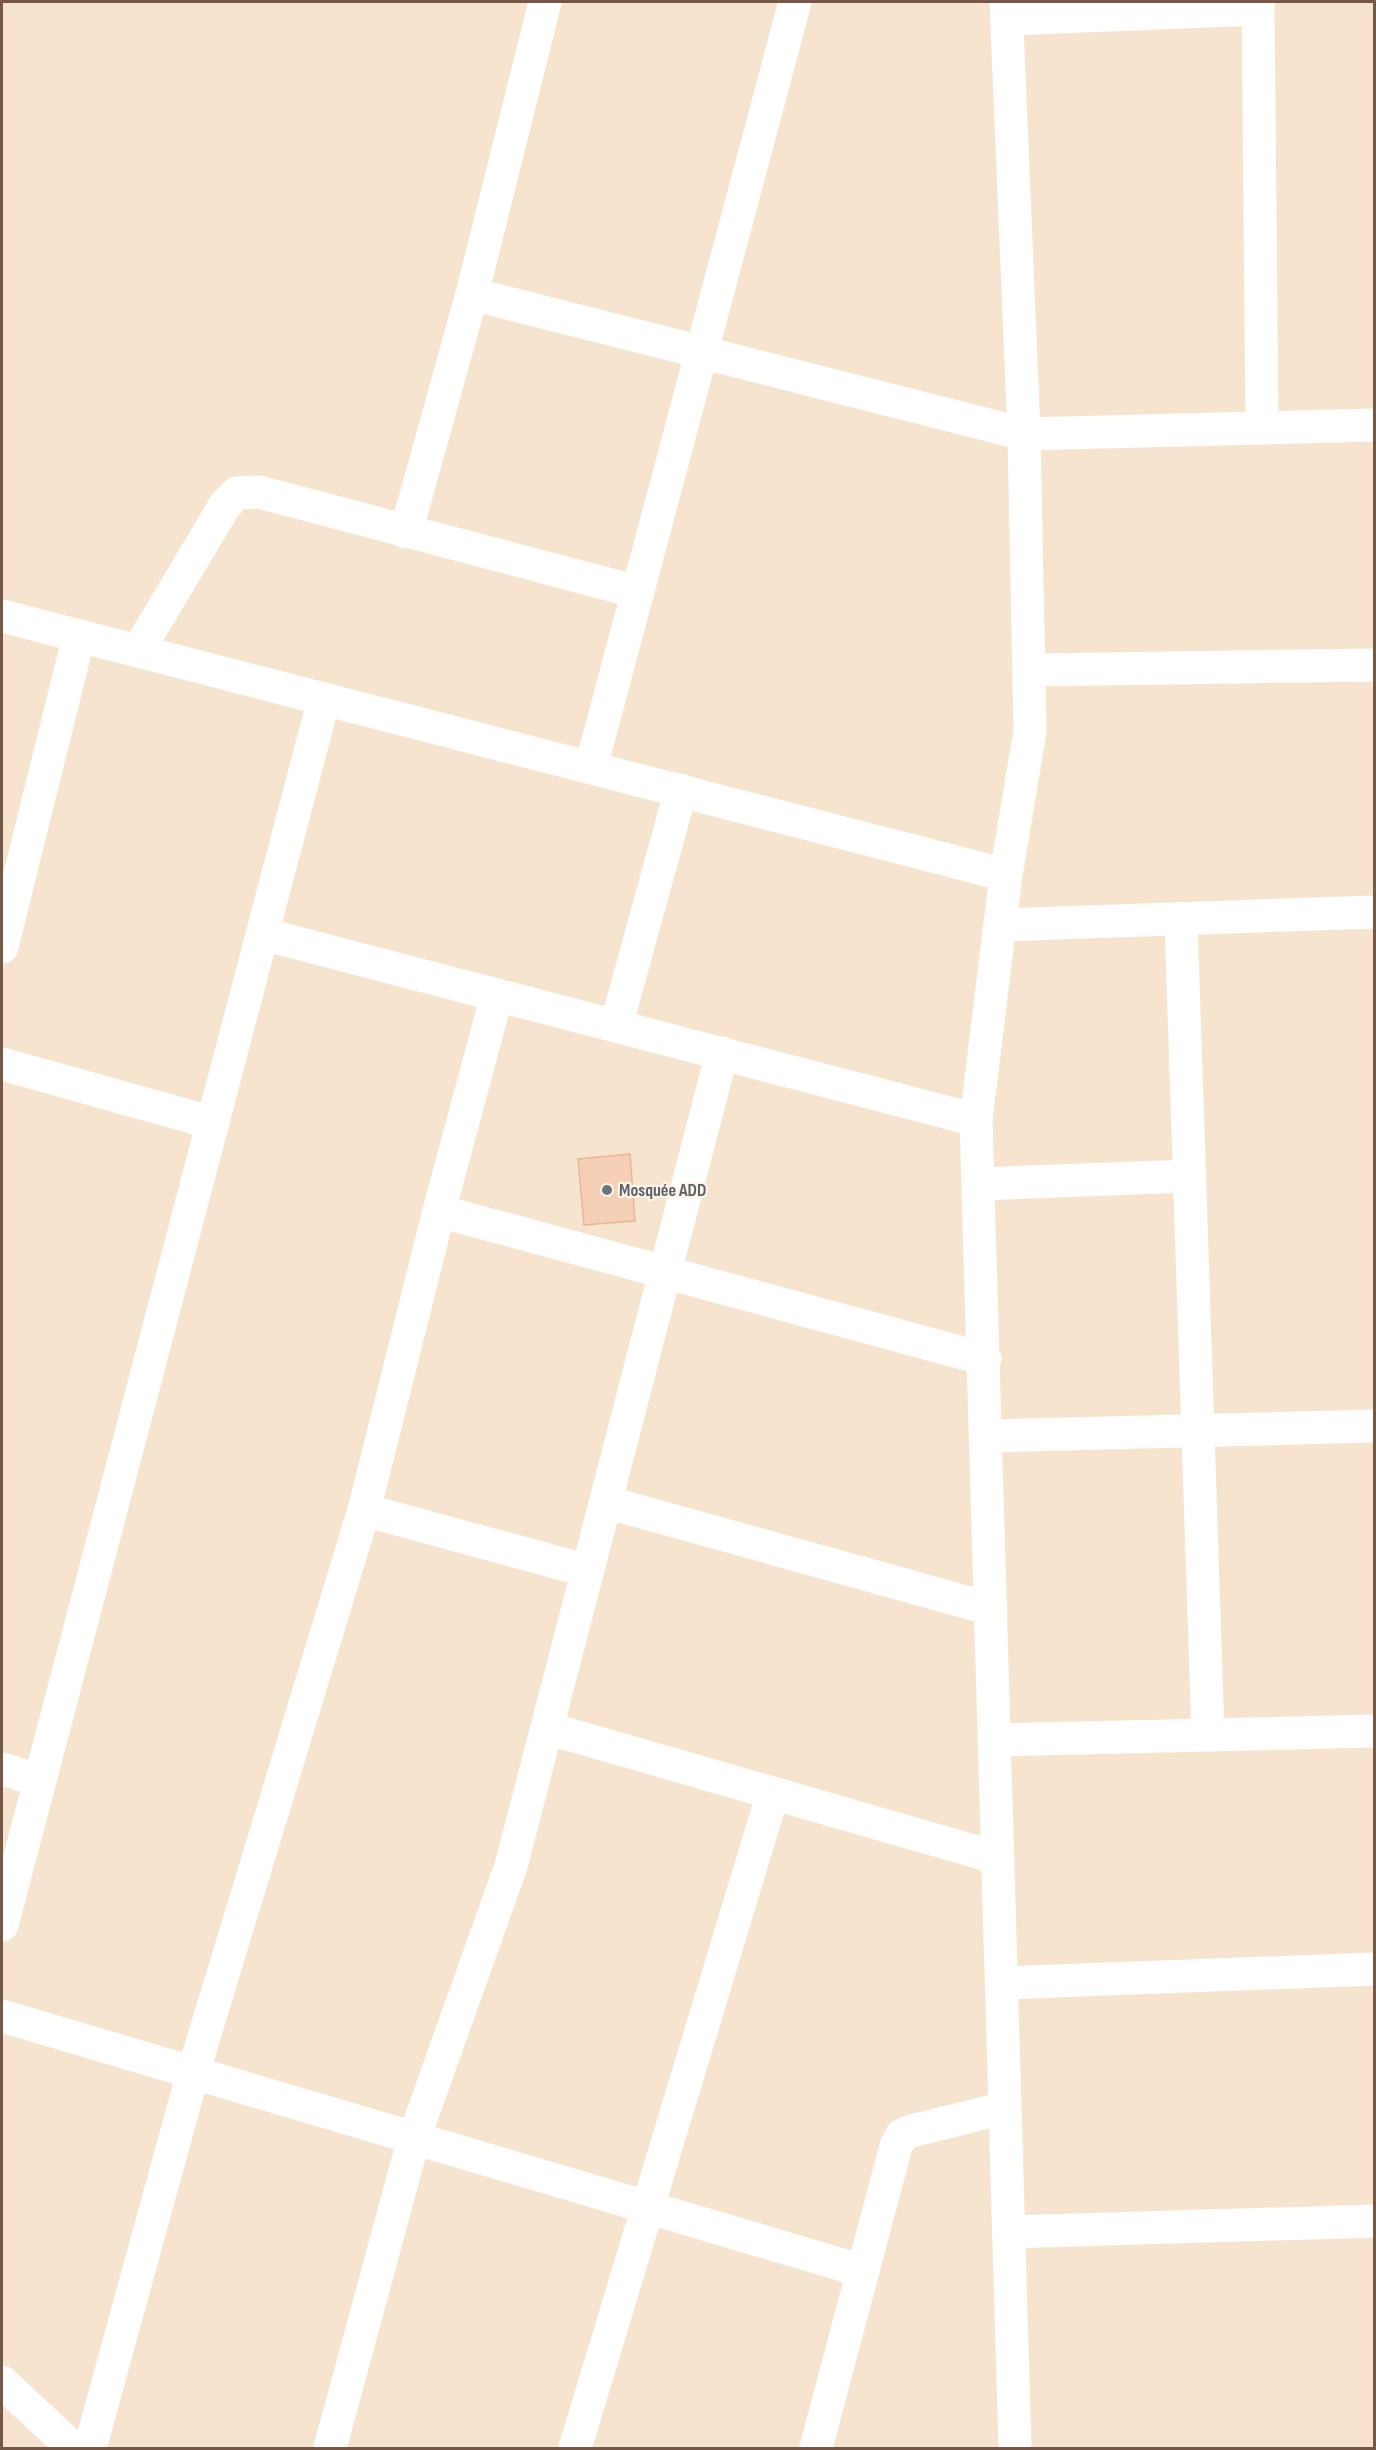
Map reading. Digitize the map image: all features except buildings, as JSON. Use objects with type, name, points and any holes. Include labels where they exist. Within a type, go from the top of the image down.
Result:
[{"type":"street","points":[[406,532],[472,294],[545,2]]},
{"type":"street","points":[[591,767],[795,2]]},
{"type":"street","points":[[1015,2448],[985,1359],[976,1120],[1006,875],[1030,731],[1024,434],[1006,10],[1258,5],[1262,428]]},
{"type":"street","points":[[472,294],[1024,434],[1374,425]]},
{"type":"street","points":[[138,651],[225,504],[237,493],[259,492],[638,592]]},
{"type":"street","points":[[2,616],[1006,875]]},
{"type":"street","points":[[2,947],[79,636]]},
{"type":"street","points":[[1029,670],[1374,665]]},
{"type":"street","points":[[2,1925],[324,699]]},
{"type":"street","points":[[616,1026],[681,790]]},
{"type":"street","points":[[1000,924],[1181,920],[1374,912]]},
{"type":"street","points":[[1181,920],[1208,1735]]},
{"type":"street","points":[[263,933],[976,1120]]},
{"type":"street","points":[[90,2448],[193,2073],[364,1510],[439,1211],[497,995]]},
{"type":"street","points":[[330,2448],[414,2138],[512,1866],[722,1053]]},
{"type":"street","points":[[2,1064],[213,1123]]},
{"type":"street","points":[[979,1184],[1190,1176]]},
{"type":"street","points":[[439,1211],[985,1359]]},
{"type":"street","points":[[987,1436],[1374,1426]]},
{"type":"street","points":[[606,1502],[992,1609]]},
{"type":"street","points":[[364,1510],[588,1571]]},
{"type":"street","points":[[547,1728],[998,1858]]},
{"type":"street","points":[[995,1740],[1374,1731]]},
{"type":"street","points":[[2,1769],[39,1780]]},
{"type":"street","points":[[575,2448],[773,1793]]},
{"type":"street","points":[[1002,1983],[1374,1969]]},
{"type":"street","points":[[2,2016],[863,2271]]},
{"type":"street","points":[[816,2448],[896,2146],[902,2135],[1005,2108]]},
{"type":"street","points":[[1009,2232],[1374,2221]]},
{"type":"street","points":[[2,2382],[73,2448]]},
{"type":"shaded area","points":[[2,2],[1374,2],[1374,2448],[2,2448]]},
{"type":"place","name":"Mosquée ADD","points":[[607,1190]]}]
